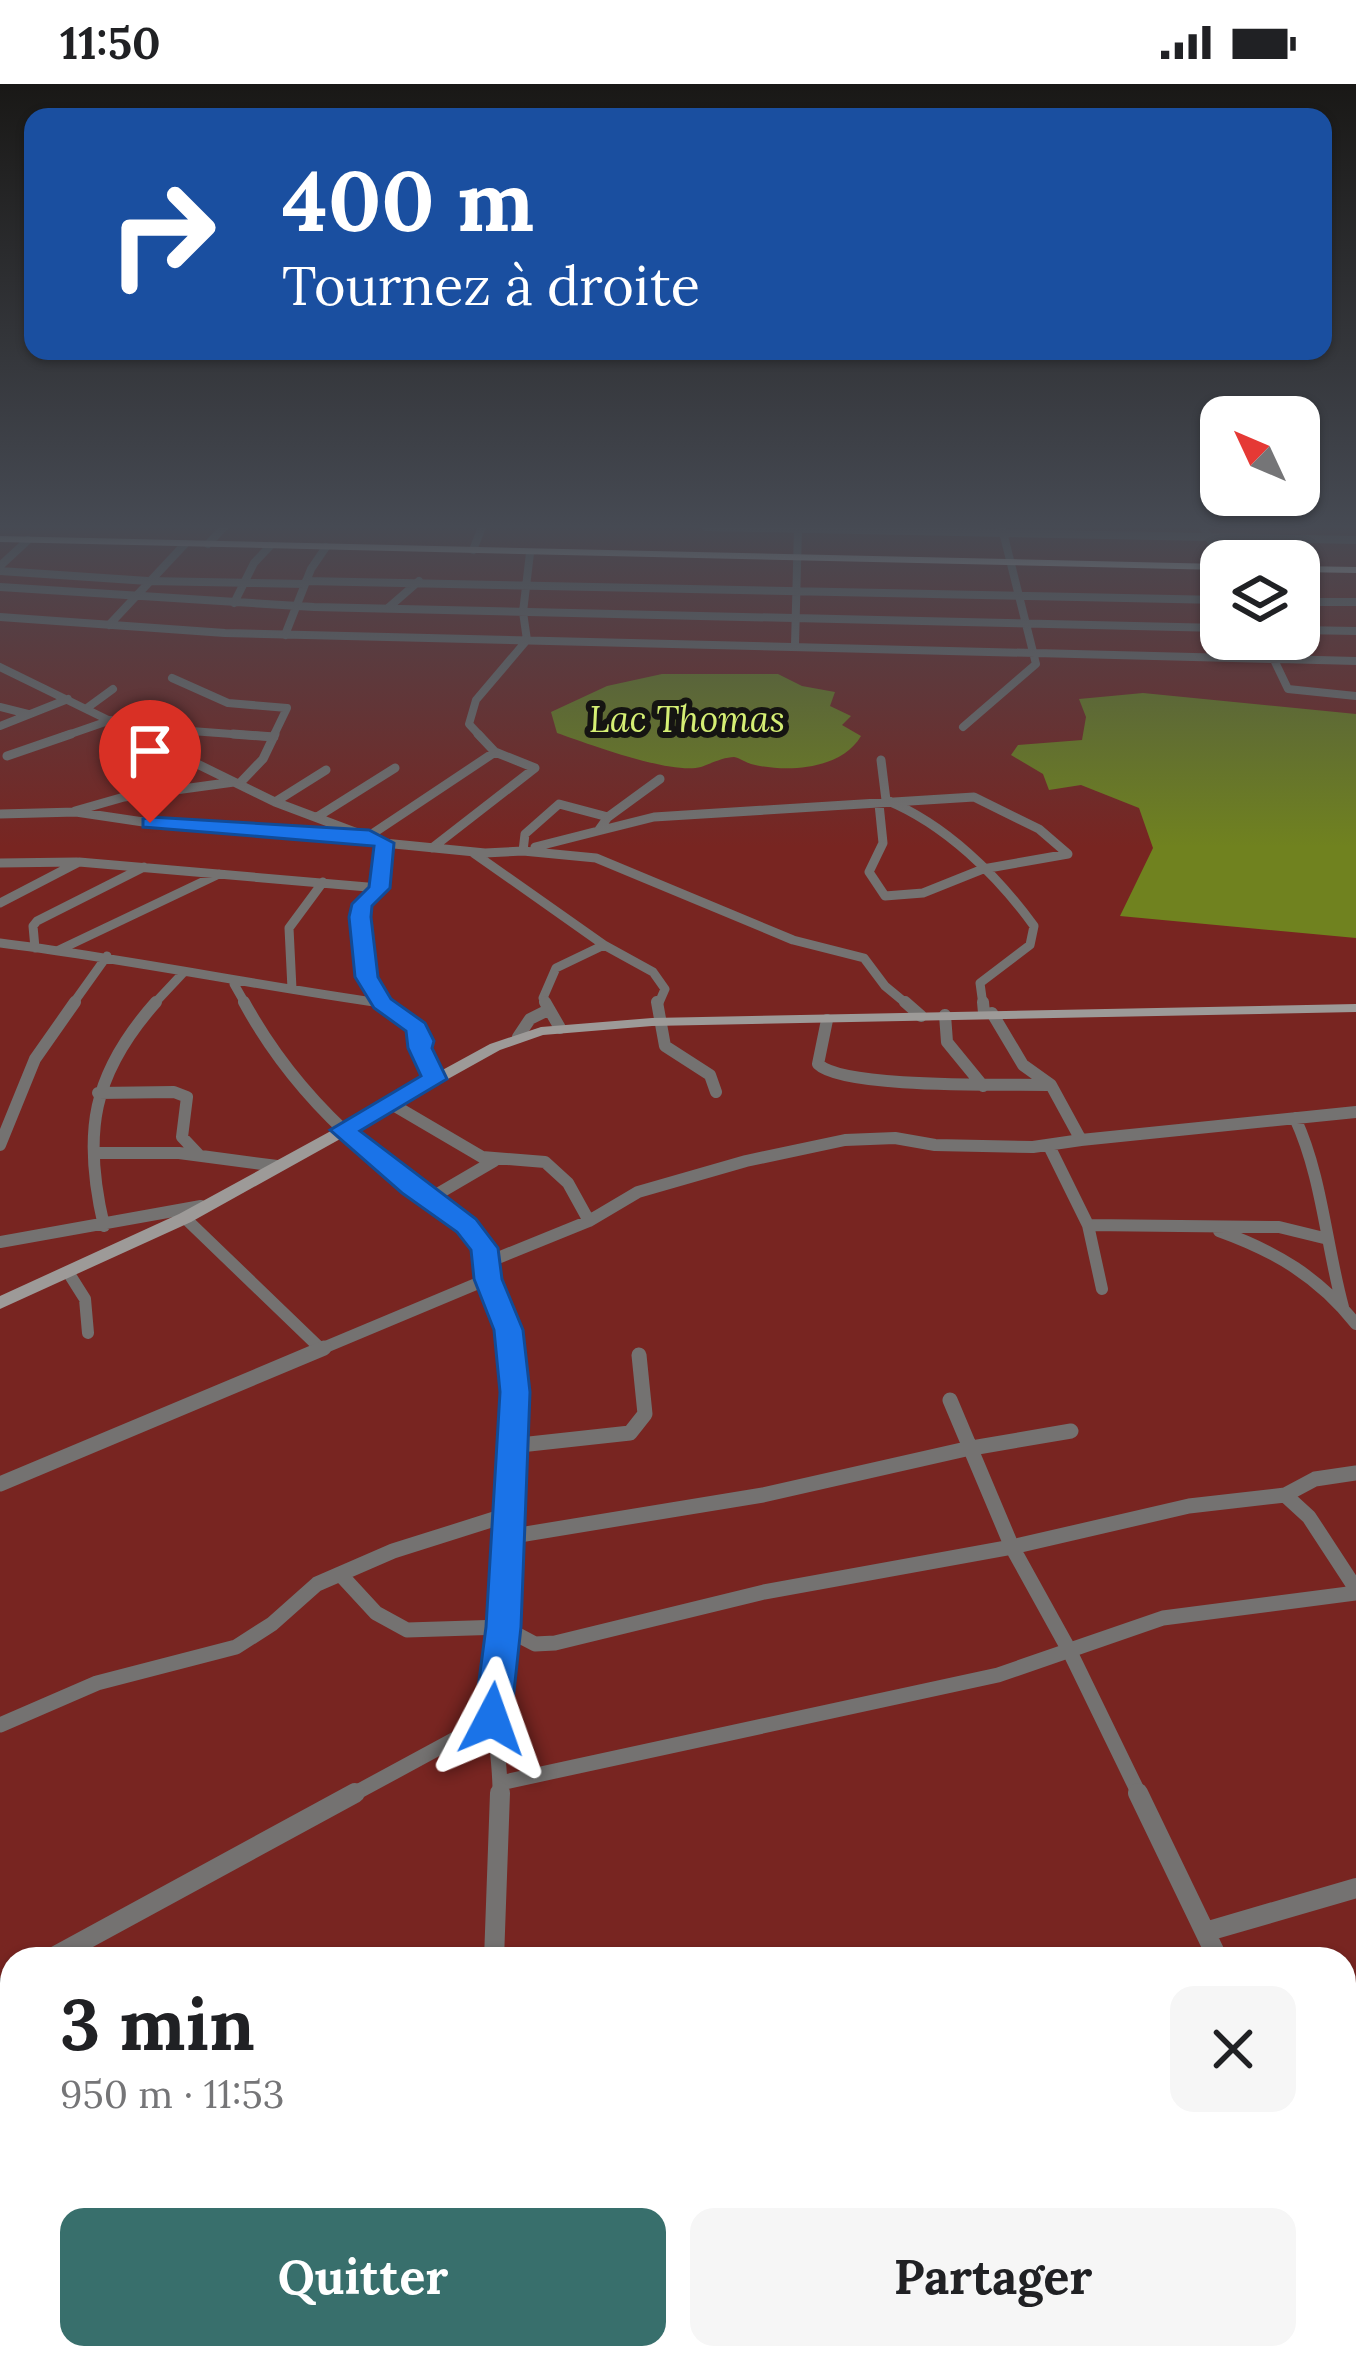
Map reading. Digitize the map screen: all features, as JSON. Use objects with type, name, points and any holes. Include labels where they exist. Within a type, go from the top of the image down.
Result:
[{"type":"street","points":[[260,634],[1200,657]]},
{"type":"street","points":[[432,848],[535,768],[495,752],[472,731],[471,708],[526,640],[525,634]]},
{"type":"street","points":[[795,634],[795,645]]},
{"type":"street","points":[[963,727],[986,714],[1014,677],[1036,664],[1031,634]]},
{"type":"street","points":[[1274,660],[1288,689],[1356,696]]},
{"type":"street","points":[[1315,660],[1356,661]]},
{"type":"street","points":[[0,667],[275,802],[384,843],[596,858],[786,939],[823,952],[863,958],[885,986],[921,1016]]},
{"type":"street","points":[[76,812],[124,796],[236,783],[263,759],[285,706],[228,703],[172,678]]},
{"type":"street","points":[[87,708],[112,689]]},
{"type":"street","points":[[0,726],[68,700]]},
{"type":"street","points":[[0,707],[28,714]]},
{"type":"street","points":[[7,756],[112,720]]},
{"type":"street","points":[[191,731],[274,737]]},
{"type":"street","points":[[0,814],[76,812],[150,823],[369,836],[495,752]]},
{"type":"street","points":[[881,760],[885,796],[983,869],[1021,905],[1035,932],[1030,944],[980,983],[988,1013],[1023,1065],[1051,1085],[1081,1140]]},
{"type":"street","points":[[317,817],[395,768]]},
{"type":"street","points":[[275,802],[326,770]]},
{"type":"street","points":[[598,830],[608,817],[661,779]]},
{"type":"street","points":[[523,851],[654,818],[897,802],[982,798],[1040,829],[1068,854],[983,869],[923,893],[880,893],[869,872],[883,843],[879,804]]},
{"type":"street","points":[[523,851],[525,834],[559,804],[608,817]]},
{"type":"street","points":[[382,1004],[366,977],[360,917],[362,904],[379,888],[384,843]]},
{"type":"street","points":[[472,852],[604,945],[653,972],[665,989],[657,1001],[665,1046],[710,1075],[716,1092]]},
{"type":"street","points":[[0,863],[79,862],[379,888]]},
{"type":"street","points":[[0,903],[79,862]]},
{"type":"street","points":[[35,948],[37,921],[146,867]]},
{"type":"street","points":[[58,951],[219,874]]},
{"type":"street","points":[[292,988],[289,928],[324,882]]},
{"type":"street","points":[[0,944],[107,956],[234,984],[292,988],[382,1004],[417,1028],[420,1048],[435,1079]]},
{"type":"street","points":[[560,1028],[548,1010],[544,990],[561,961],[604,945]]},
{"type":"street","points":[[0,1145],[35,1059],[107,956]]},
{"type":"street","points":[[104,1226],[95,1153],[98,1093],[130,1032],[183,973]]},
{"type":"street","points":[[234,984],[268,1047],[343,1130],[466,1225],[484,1248],[508,1330],[513,1360],[511,1446],[503,1627],[492,1719],[500,1783],[494,1947]]},
{"type":"street","points":[[0,1303],[185,1218],[518,1037],[560,1028],[661,1022],[1356,1008]]},
{"type":"street","points":[[518,1037],[530,1019],[548,1010]]},
{"type":"street","points":[[945,1015],[947,1042],[983,1086]]},
{"type":"street","points":[[827,1020],[818,1064],[827,1073],[983,1086],[1051,1085]]},
{"type":"street","points":[[98,1093],[174,1092],[187,1097],[182,1137],[200,1156]]},
{"type":"street","points":[[390,1103],[465,1150],[494,1161],[532,1158],[552,1167],[570,1184],[589,1221]]},
{"type":"street","points":[[0,1484],[321,1349],[589,1221],[638,1192],[746,1161],[845,1140],[1049,1146],[1356,1112]]},
{"type":"street","points":[[1295,1118],[1311,1153],[1324,1238],[1343,1307]]},
{"type":"street","points":[[1049,1146],[1088,1226],[1102,1289]]},
{"type":"street","points":[[95,1153],[200,1156],[277,1166]]},
{"type":"street","points":[[429,1199],[494,1161]]},
{"type":"street","points":[[0,1242],[201,1207]]},
{"type":"street","points":[[185,1218],[321,1349]]},
{"type":"street","points":[[1088,1226],[1279,1227],[1324,1238]]},
{"type":"street","points":[[1206,1227],[1267,1249],[1322,1281],[1356,1324]]},
{"type":"street","points":[[1267,1249],[1279,1227]]},
{"type":"street","points":[[68,1272],[85,1299],[88,1334]]},
{"type":"street","points":[[511,1446],[630,1433],[645,1414],[639,1355]]},
{"type":"street","points":[[950,1400],[966,1449],[1012,1547],[1069,1650],[1212,1947]]},
{"type":"street","points":[[507,1537],[750,1498],[966,1449],[1071,1431]]},
{"type":"street","points":[[340,1574],[376,1613],[407,1630],[503,1627],[535,1644],[555,1643],[764,1592],[1012,1547],[1189,1506],[1285,1495],[1315,1479],[1356,1473]]},
{"type":"street","points":[[500,1783],[998,1675],[1162,1618],[1356,1591],[1309,1517],[1285,1495]]},
{"type":"street","points":[[0,1725],[97,1683],[236,1647],[272,1624],[303,1593],[340,1574],[393,1551],[507,1515]]},
{"type":"street","points":[[72,1947],[492,1719]]},
{"type":"street","points":[[1205,1932],[1356,1888]]},
{"type":"shaded area","points":[[0,634],[1200,634],[1200,660],[1320,660],[1320,634],[1356,634],[1356,1947],[0,1947]]},
{"type":"water","name":"Lac Thomas","points":[[662,674],[778,674],[802,686],[835,692],[830,706],[851,716],[842,725],[861,736],[840,756],[812,766],[765,767],[734,757],[687,768],[628,757],[557,733],[551,712],[607,686]]},
{"type":"water","points":[[1143,693],[1356,714],[1356,938],[1120,916],[1153,848],[1139,808],[1081,785],[1049,790],[1043,774],[1011,755],[1018,745],[1082,740],[1086,717],[1079,699]]},
{"type":"route","points":[[150,823],[369,836],[384,843],[379,888],[362,904],[360,917],[366,977],[382,1004],[417,1028],[420,1048],[435,1079],[343,1130],[466,1225],[484,1248],[488,1279],[508,1330],[515,1392],[503,1627],[492,1719]]}]
